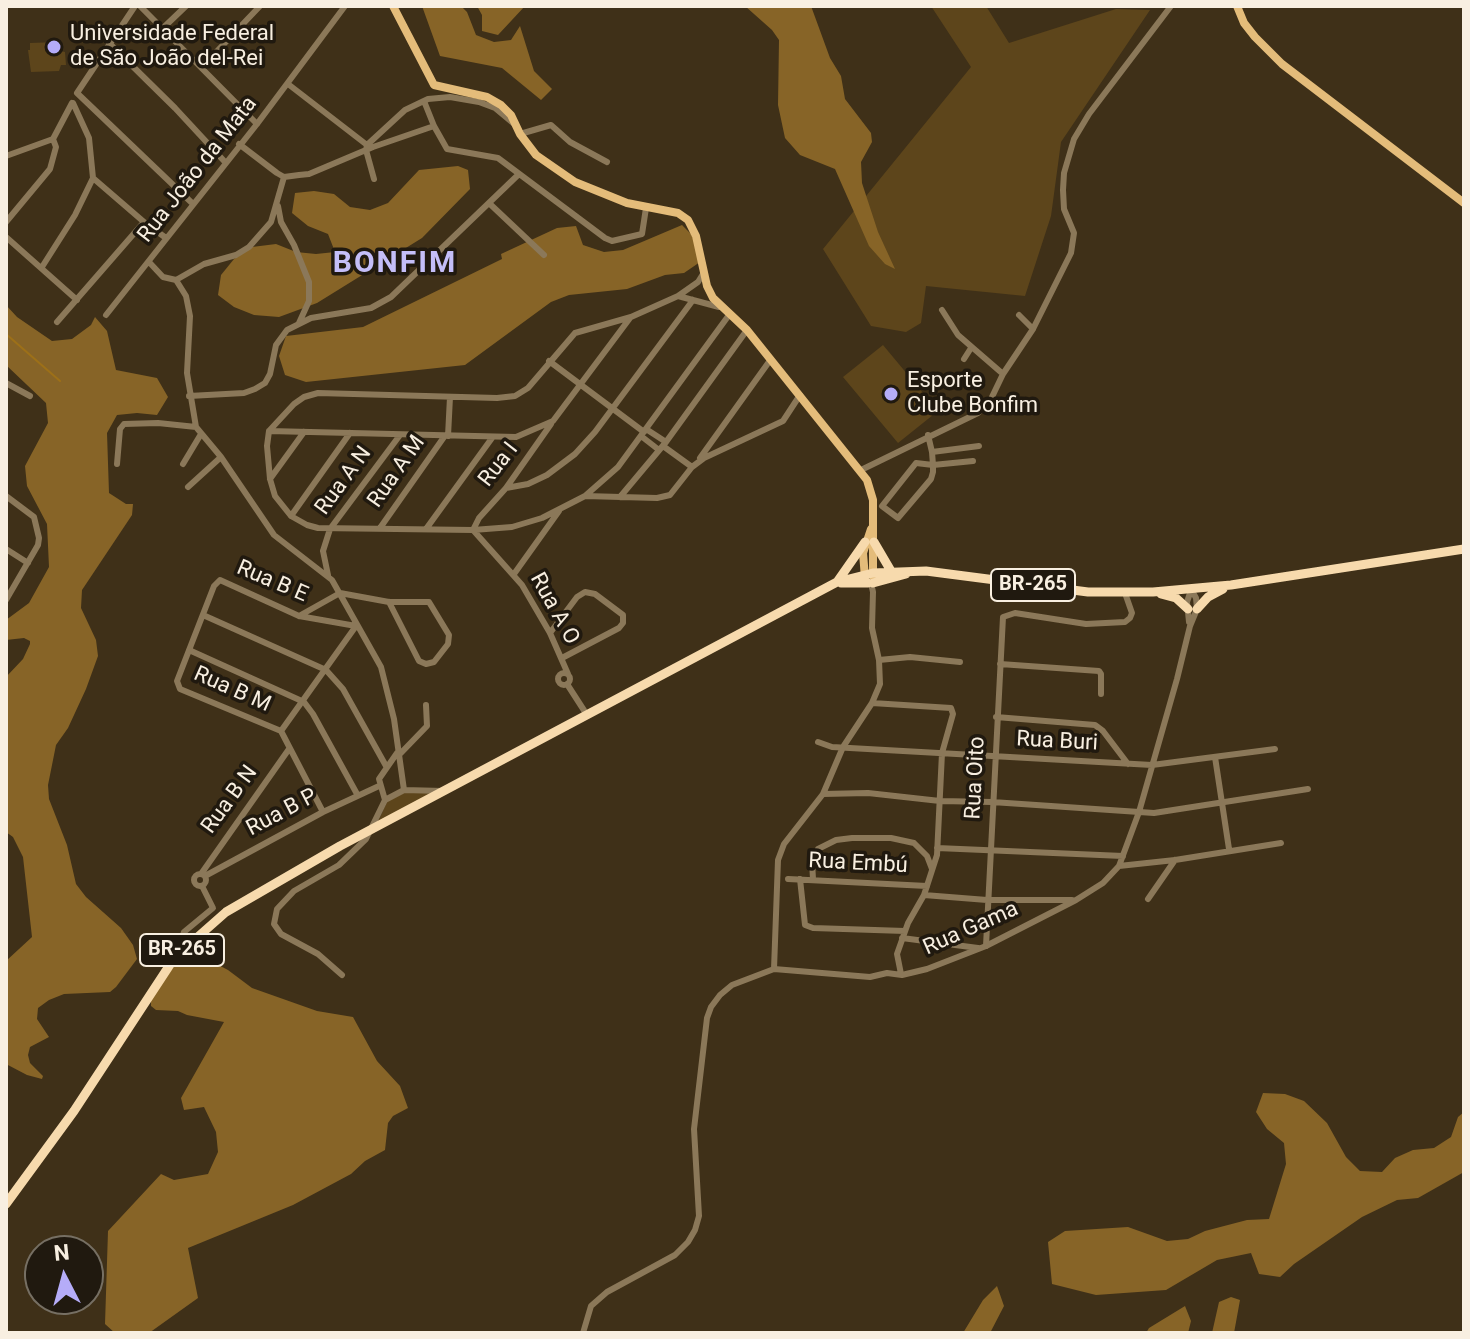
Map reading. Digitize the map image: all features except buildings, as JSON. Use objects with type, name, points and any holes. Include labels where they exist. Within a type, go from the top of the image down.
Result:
[{"type":"highway","points":[[837,582],[869,542],[891,571]]},
{"type":"highway","name":"BR-265","points":[[6,1204],[74,1111],[175,957],[226,912],[837,582],[870,579],[891,571],[913,571],[1077,591],[1153,592],[1231,585],[1464,549]]},
{"type":"highway","points":[[870,579],[913,571]]},
{"type":"highway","points":[[1153,592],[1176,598],[1193,609],[1231,585]]},
{"type":"main road","points":[[393,6],[434,85],[493,100],[506,109],[536,155],[575,182],[627,203],[678,213],[688,220],[694,230],[707,286],[719,307],[747,330],[861,470],[871,493],[870,579]]},
{"type":"main road","points":[[1237,6],[1244,23],[1265,50],[1464,203]]},
{"type":"street","points":[[6,156],[53,139],[77,93],[109,43],[138,6],[257,124]]},
{"type":"street","points":[[162,29],[186,6]]},
{"type":"street","points":[[202,67],[260,6]]},
{"type":"street","name":"Rua João da Mata","points":[[106,315],[288,84],[345,6]]},
{"type":"street","points":[[861,470],[978,413],[991,399],[1003,374],[1033,329],[1071,253],[1074,233],[1064,209],[1063,190],[1064,173],[1074,139],[1089,114],[1171,6]]},
{"type":"street","points":[[109,43],[225,162]]},
{"type":"street","points":[[288,84],[366,148],[374,179]]},
{"type":"street","points":[[424,101],[434,85]]},
{"type":"street","points":[[77,93],[192,203]]},
{"type":"street","points":[[366,148],[405,110],[424,101],[450,97],[479,102],[495,108],[515,125]]},
{"type":"street","points":[[424,101],[447,149],[493,155],[612,241],[642,234],[646,208]]},
{"type":"street","points":[[42,267],[75,215],[93,178],[89,138],[73,103]]},
{"type":"street","points":[[520,134],[551,125],[570,142],[607,162]]},
{"type":"street","points":[[239,144],[284,177],[309,174],[366,148],[434,126]]},
{"type":"street","points":[[6,222],[50,169],[56,147],[53,139]]},
{"type":"street","points":[[189,396],[244,393],[265,383],[276,345],[287,330],[299,323],[381,304],[519,174]]},
{"type":"street","points":[[176,280],[204,264],[245,250],[265,231],[278,206],[284,177]]},
{"type":"street","points":[[93,178],[166,238]]},
{"type":"street","points":[[490,204],[544,255]]},
{"type":"street","points":[[278,206],[281,222],[309,282],[309,301],[299,323]]},
{"type":"street","points":[[57,322],[144,222]]},
{"type":"street","points":[[271,222],[281,222]]},
{"type":"street","points":[[6,237],[77,300]]},
{"type":"street","points":[[149,262],[163,277],[176,280],[183,288],[190,316],[186,355],[189,396],[196,427],[221,457],[274,535],[328,575],[384,677],[394,719],[404,790]]},
{"type":"street","points":[[703,274],[698,282],[678,296],[631,317],[575,333],[522,393],[497,398],[311,394],[294,404],[269,431],[270,479],[275,496],[291,516],[307,525],[330,529],[473,530],[512,527],[542,518],[585,496],[618,467],[729,315]]},
{"type":"street","points":[[678,296],[719,307]]},
{"type":"street","points":[[506,488],[528,484],[547,475],[575,454],[613,409],[693,300]]},
{"type":"street","points":[[942,310],[958,335],[1003,374]]},
{"type":"street","points":[[1019,315],[1033,329]]},
{"type":"street","name":"Rua I","points":[[473,530],[631,317]]},
{"type":"street","points":[[620,497],[662,446],[747,330]]},
{"type":"street","points":[[964,359],[971,348]]},
{"type":"street","points":[[585,496],[664,497],[674,491],[771,359]]},
{"type":"street","points":[[549,361],[662,446],[694,465]]},
{"type":"street","points":[[6,383],[30,396]]},
{"type":"street","points":[[694,465],[783,421],[800,395]]},
{"type":"street","name":"Rua A M","points":[[380,528],[446,437],[450,397]]},
{"type":"street","points":[[269,431],[493,438],[516,437],[553,421]]},
{"type":"street","points":[[117,464],[120,429],[124,424],[158,423],[196,427]]},
{"type":"street","points":[[270,479],[304,432]]},
{"type":"street","points":[[291,516],[350,433]]},
{"type":"street","points":[[183,464],[201,434]]},
{"type":"street","points":[[524,434],[535,448]]},
{"type":"street","name":"Rua A N","points":[[323,551],[330,529],[400,435]]},
{"type":"street","points":[[928,435],[933,465],[931,479],[898,518],[882,506],[916,463],[933,465],[973,461]]},
{"type":"street","points":[[426,529],[493,438]]},
{"type":"street","points":[[932,452],[979,446]]},
{"type":"street","points":[[188,487],[221,457]]},
{"type":"street","points":[[6,496],[34,517],[38,545],[6,600]]},
{"type":"street","points":[[514,574],[559,511]]},
{"type":"street","points":[[542,518],[550,526]]},
{"type":"street","name":"Rua A O","points":[[473,530],[514,574],[550,633],[563,661],[565,674],[558,682],[567,684]]},
{"type":"street","points":[[6,549],[28,563]]},
{"type":"street","points":[[307,560],[323,551],[328,575]]},
{"type":"street","points":[[583,1333],[591,1306],[607,1292],[675,1255],[695,1230],[699,1216],[694,1129],[707,1018],[711,1007],[732,985],[774,969],[778,860],[784,844],[823,794],[843,747],[872,703],[880,684],[879,660],[872,628],[873,592],[870,579]]},
{"type":"street","name":"Rua B E","points":[[203,615],[214,586],[220,580],[299,616],[356,626]]},
{"type":"street","points":[[1191,589],[1193,609],[1177,679],[1139,812],[1119,866],[1281,843]]},
{"type":"street","points":[[299,616],[340,593],[389,602],[429,602],[447,632],[448,644],[434,662],[422,663],[417,658],[389,602]]},
{"type":"street","points":[[550,633],[583,593],[595,594],[621,613],[624,620],[619,628],[563,661]]},
{"type":"street","name":"Rua Oito","points":[[983,947],[1003,620],[1008,613],[1086,624],[1125,622],[1132,617],[1132,613],[1125,593]]},
{"type":"street","points":[[357,794],[304,702],[189,650],[203,615],[326,670],[343,689],[386,766]]},
{"type":"street","points":[[281,731],[356,626]]},
{"type":"street","name":"Rua B M","points":[[189,650],[177,681],[180,689],[281,731],[323,812]]},
{"type":"street","points":[[879,660],[910,657],[960,662]]},
{"type":"street","points":[[1000,664],[1099,671],[1101,694]]},
{"type":"street","points":[[565,674],[570,680],[567,684],[588,716]]},
{"type":"street","points":[[872,703],[951,708],[953,714],[942,753],[936,861],[897,954],[902,975]]},
{"type":"street","points":[[385,800],[379,779],[386,766],[427,726],[426,705]]},
{"type":"street","points":[[996,717],[1095,725],[1128,764]]},
{"type":"street","name":"Rua Buri","points":[[818,742],[832,747],[1152,765],[1275,749]]},
{"type":"street","name":"Rua B N","points":[[203,875],[289,749]]},
{"type":"street","points":[[1215,757],[1229,849]]},
{"type":"street","name":"Rua B P","points":[[203,875],[357,794],[379,786]]},
{"type":"street","points":[[823,794],[868,793],[940,801],[1154,813],[1308,789]]},
{"type":"street","points":[[342,975],[318,954],[281,934],[274,924],[277,909],[294,891],[339,865],[366,839],[385,800],[404,790],[445,791]]},
{"type":"street","points":[[813,879],[812,862],[818,849],[836,840],[852,838],[891,838],[914,843],[927,856],[932,869]]},
{"type":"street","points":[[937,848],[1123,856]]},
{"type":"street","points":[[1148,899],[1175,860]]},
{"type":"street","name":"Rua Gama","points":[[774,969],[870,977],[887,973],[902,975],[927,969],[983,947],[1076,900],[1103,883],[1119,866]]},
{"type":"street","points":[[175,957],[184,932],[213,908],[202,886],[194,882],[196,875],[203,875]]},
{"type":"street","name":"Rua Embú","points":[[788,879],[927,886]]},
{"type":"street","points":[[800,879],[803,920],[808,927],[903,934],[983,947]]},
{"type":"street","points":[[924,895],[987,900],[1076,900]]},
{"type":"shaded area","points":[[422,6],[461,6],[467,12],[476,35],[494,42],[511,40],[520,26],[534,71],[552,89],[541,100],[502,68],[440,56]]},
{"type":"shaded area","points":[[477,6],[525,6],[498,35],[482,31],[482,15]]},
{"type":"shaded area","points":[[745,6],[811,6],[830,58],[841,76],[845,99],[871,133],[872,142],[861,162],[862,183],[878,232],[895,269],[885,264],[869,246],[835,169],[800,155],[785,138],[778,105],[779,40]]},
{"type":"shaded area","points":[[931,6],[986,6],[1009,43],[1116,9],[1150,10],[1061,142],[1051,216],[1025,296],[926,286],[921,323],[906,332],[871,326],[823,249],[971,67]]},
{"type":"shaded area","points":[[58,42],[61,51],[65,52],[66,65],[61,65],[59,71],[31,72],[30,43]]},
{"type":"shaded area","points":[[458,166],[468,170],[470,189],[422,238],[317,303],[279,317],[254,315],[234,307],[218,295],[221,275],[234,259],[252,247],[276,244],[296,252],[335,252],[328,234],[308,226],[292,213],[295,193],[314,191],[334,194],[350,207],[370,210],[388,203],[419,170]]},
{"type":"shaded area","points":[[682,225],[691,234],[703,260],[684,273],[665,275],[627,289],[569,295],[551,302],[465,365],[306,382],[285,375],[279,356],[286,336],[363,327],[502,259],[501,254],[557,228],[576,226],[583,245],[604,252],[623,250]]},
{"type":"shaded area","points":[[6,305],[17,317],[52,341],[72,339],[91,325],[95,317],[107,331],[116,370],[157,378],[168,397],[157,415],[117,415],[107,433],[109,493],[126,504],[133,504],[132,515],[82,590],[81,608],[96,640],[98,656],[68,728],[56,745],[48,785],[49,799],[67,845],[76,884],[121,928],[133,945],[137,959],[110,992],[64,994],[38,1008],[37,1019],[49,1037],[30,1047],[28,1055],[42,1079],[6,1064],[6,961],[32,937],[23,857],[13,837],[6,832],[6,677],[23,659],[30,641],[24,638],[6,640],[6,620],[29,603],[49,567],[47,524],[27,486],[25,466],[48,423],[46,403],[6,365]]},
{"type":"shaded area","name":"Esporte Clube Bonfim","points":[[883,345],[938,411],[898,443],[843,377]]},
{"type":"shaded area","points":[[405,792],[434,793],[378,822],[387,802]]},
{"type":"shaded area","points":[[190,949],[228,970],[252,988],[317,1011],[353,1017],[377,1061],[400,1086],[408,1108],[393,1116],[388,1123],[385,1150],[365,1161],[351,1174],[293,1205],[188,1248],[198,1298],[149,1333],[115,1333],[105,1324],[108,1231],[161,1174],[174,1180],[208,1174],[218,1152],[216,1132],[204,1107],[184,1110],[181,1098],[224,1022],[178,1011],[156,1010],[151,1006],[151,999],[161,981]]},
{"type":"shaded area","points":[[1263,1093],[1285,1094],[1304,1101],[1327,1123],[1346,1157],[1360,1171],[1382,1172],[1395,1158],[1413,1150],[1434,1148],[1451,1137],[1458,1117],[1464,1112],[1464,1172],[1418,1198],[1397,1200],[1362,1217],[1280,1277],[1259,1274],[1251,1253],[1217,1260],[1166,1290],[1096,1295],[1052,1284],[1048,1242],[1065,1231],[1128,1227],[1167,1241],[1188,1239],[1205,1231],[1247,1220],[1269,1219],[1286,1164],[1284,1143],[1267,1129],[1256,1112]]},
{"type":"shaded area","points":[[997,1286],[1004,1306],[990,1333],[963,1333],[983,1300]]},
{"type":"shaded area","points":[[1231,1297],[1240,1300],[1234,1333],[1212,1333],[1219,1302]]},
{"type":"shaded area","points":[[1185,1306],[1191,1321],[1188,1333],[1146,1333],[1149,1328]]},
{"type":"waterway","points":[[6,334],[60,381]]},
{"type":"place","name":"Universidade Federal de São João del-Rei","points":[[54,47]]},
{"type":"place","name":"Esporte Clube Bonfim","points":[[891,394]]},
{"type":"district","name":"BONFIM","points":[[395,264]]}]
